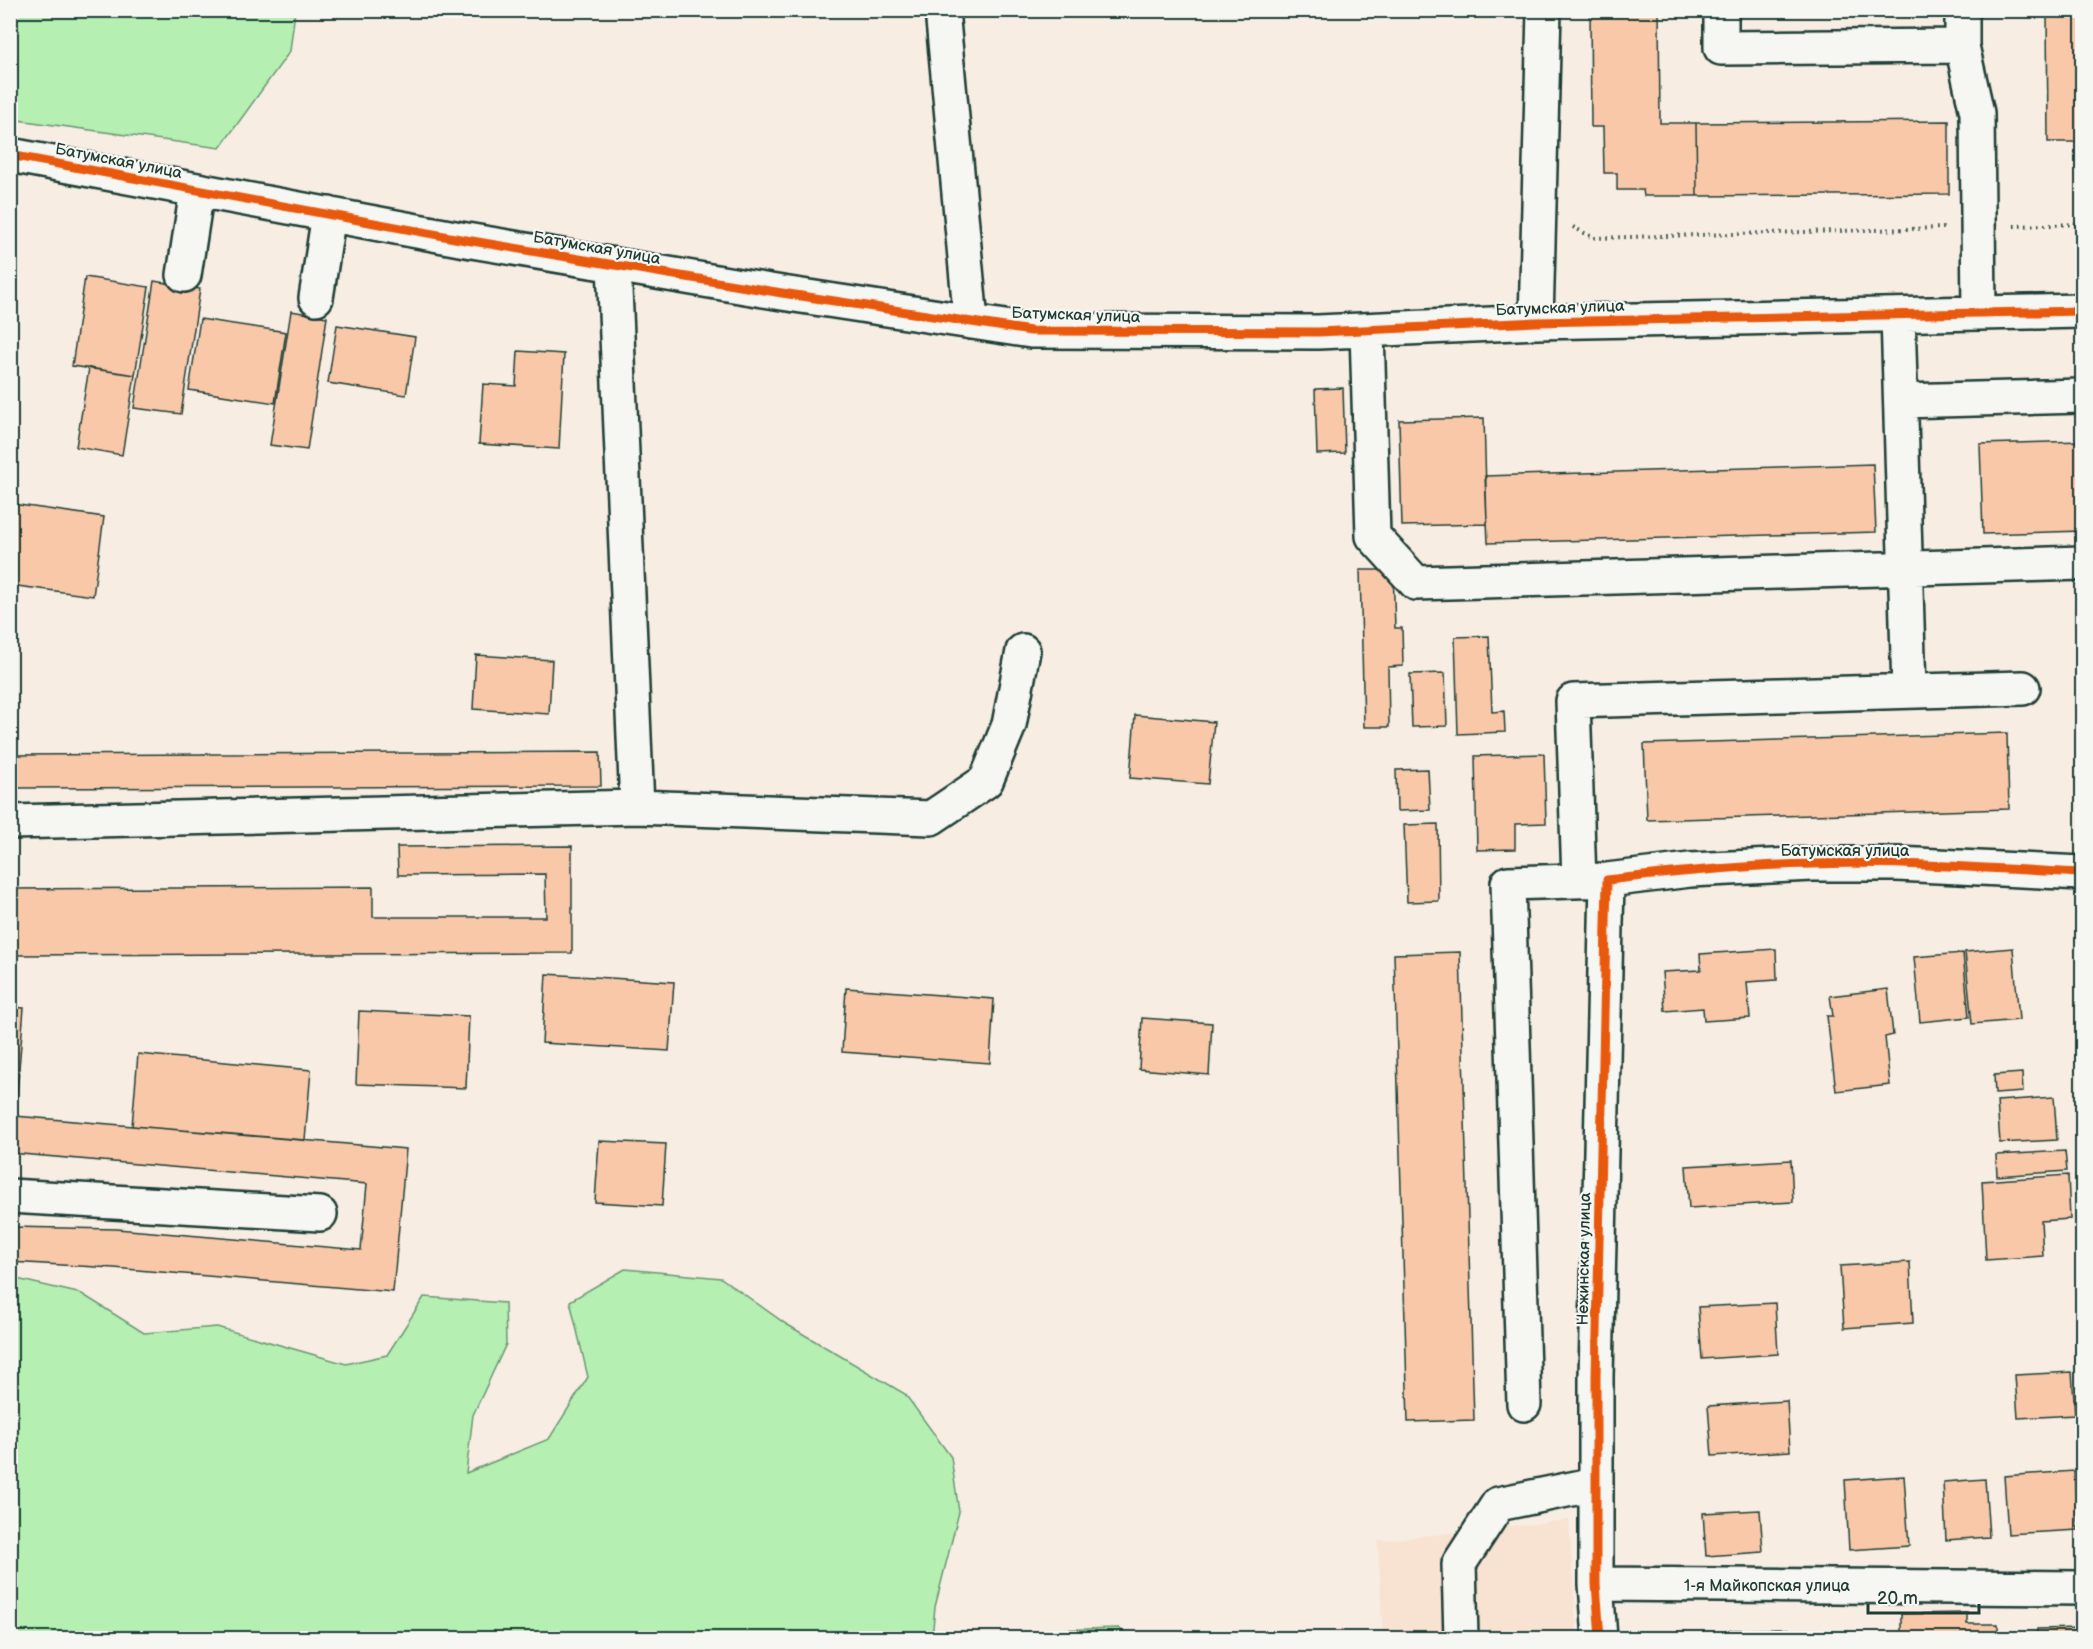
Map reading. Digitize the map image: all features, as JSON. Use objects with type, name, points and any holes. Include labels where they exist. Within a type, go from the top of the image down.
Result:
[{"type":"street","points":[[942,10],[971,322]]},
{"type":"street","points":[[1536,322],[1544,10]]},
{"type":"street","points":[[1721,10],[1721,48],[1962,46]]},
{"type":"street","points":[[1962,10],[1962,46],[1977,113],[1979,313]]},
{"type":"street","name":"Батумская улица","points":[[10,155],[614,265],[1030,331],[1318,332],[1536,322],[2082,311]]},
{"type":"street","points":[[184,275],[198,190]]},
{"type":"street","points":[[316,298],[329,214]]},
{"type":"street","points":[[614,265],[637,807]]},
{"type":"street","points":[[1898,315],[1909,691],[2023,688]]},
{"type":"street","points":[[1367,330],[1373,536],[1416,583],[2082,563]]},
{"type":"street","points":[[1901,402],[2082,396]]},
{"type":"street","points":[[10,822],[637,807],[931,818],[987,781],[1009,725],[1023,651]]},
{"type":"street","name":"Нежинская улица","points":[[1600,1638],[1596,1584],[1593,881],[1573,701],[1909,691]]},
{"type":"street","name":"Батумская улица","points":[[1524,1404],[1508,883],[1593,881],[1690,870],[1813,864],[1897,864],[2082,873]]},
{"type":"street","points":[[10,1196],[320,1214]]},
{"type":"street","points":[[1461,1638],[1459,1564],[1498,1504],[1596,1484]]},
{"type":"street","name":"1-я Майкопская улица","points":[[1596,1584],[2082,1588]]},
{"type":"path","points":[[1539,211],[1594,238],[1951,228]]},
{"type":"path","points":[[2011,226],[2082,224]]},
{"type":"shaded area","points":[[1569,1520],[1577,1638],[1383,1638],[1378,1541]]},
{"type":"green space","points":[[11,10],[295,11],[290,51],[220,148],[11,119]]},
{"type":"green space","points":[[625,1269],[721,1278],[786,1324],[905,1394],[951,1457],[959,1512],[935,1607],[932,1638],[11,1638],[11,1280],[17,1279],[82,1294],[144,1333],[217,1327],[346,1364],[387,1355],[424,1297],[505,1303],[506,1344],[473,1415],[466,1473],[549,1439],[588,1377],[570,1301]]},
{"type":"green space","points":[[1119,1628],[1130,1638],[1045,1638],[1052,1630]]},
{"type":"building","points":[[1590,10],[1659,10],[1660,123],[1696,123],[1697,196],[1644,196],[1643,190],[1617,190],[1617,173],[1604,173],[1603,127],[1591,127]]},
{"type":"building","points":[[2047,10],[2082,10],[2082,142],[2048,142]]},
{"type":"building","points":[[1949,121],[1949,194],[1697,196],[1696,123]]},
{"type":"building","points":[[85,277],[149,287],[135,375],[72,366]]},
{"type":"building","points":[[154,281],[200,289],[181,414],[134,408]]},
{"type":"building","points":[[291,311],[327,317],[307,450],[270,445]]},
{"type":"building","points":[[200,319],[286,332],[275,403],[189,390]]},
{"type":"building","points":[[337,325],[415,337],[406,395],[328,383]]},
{"type":"building","points":[[518,351],[564,354],[559,449],[479,444],[483,384],[516,386]]},
{"type":"building","points":[[89,368],[135,375],[122,455],[76,447]]},
{"type":"building","points":[[1343,388],[1345,453],[1317,454],[1315,389]]},
{"type":"building","points":[[1484,418],[1487,524],[1402,526],[1399,420]]},
{"type":"building","points":[[2082,441],[2082,531],[1983,534],[1980,444]]},
{"type":"building","points":[[1873,464],[1876,532],[1488,543],[1485,476]]},
{"type":"building","points":[[12,504],[104,517],[93,596],[10,585]]},
{"type":"building","points":[[1360,570],[1393,570],[1395,628],[1402,628],[1403,666],[1388,667],[1389,727],[1364,727]]},
{"type":"building","points":[[1489,636],[1492,712],[1504,711],[1505,732],[1458,734],[1455,637]]},
{"type":"building","points":[[476,655],[552,660],[549,714],[473,709]]},
{"type":"building","points":[[1445,673],[1447,726],[1412,727],[1410,674]]},
{"type":"building","points":[[1135,715],[1214,722],[1208,784],[1130,778]]},
{"type":"building","points":[[2007,733],[2009,809],[1647,820],[1644,744]]},
{"type":"building","points":[[600,752],[601,786],[10,788],[10,755]]},
{"type":"building","points":[[1544,754],[1546,823],[1515,824],[1515,849],[1477,850],[1475,756]]},
{"type":"building","points":[[1428,769],[1430,810],[1397,811],[1396,770]]},
{"type":"building","points":[[1438,824],[1439,901],[1407,902],[1404,825]]},
{"type":"building","points":[[572,846],[572,953],[10,955],[10,889],[373,887],[373,917],[546,917],[545,874],[398,875],[397,847]]},
{"type":"building","points":[[2013,948],[2019,1020],[1972,1024],[1965,952]]},
{"type":"building","points":[[1776,949],[1777,980],[1747,982],[1750,1018],[1704,1021],[1703,1008],[1665,1011],[1662,972],[1701,970],[1700,954]]},
{"type":"building","points":[[1460,952],[1474,1420],[1408,1422],[1394,954]]},
{"type":"building","points":[[1963,953],[1969,1017],[1920,1022],[1914,957]]},
{"type":"building","points":[[546,974],[674,982],[669,1051],[542,1043]]},
{"type":"building","points":[[846,988],[994,999],[990,1063],[842,1052]]},
{"type":"building","points":[[1888,989],[1893,1035],[1885,1037],[1890,1085],[1836,1091],[1827,1016],[1833,1016],[1830,996]]},
{"type":"building","points":[[10,1007],[24,1008],[15,1116],[406,1149],[393,1292],[114,1268],[10,1262],[10,1227],[117,1229],[361,1250],[367,1184],[10,1153]]},
{"type":"building","points":[[359,1011],[469,1016],[466,1088],[356,1084]]},
{"type":"building","points":[[1142,1018],[1212,1023],[1209,1075],[1139,1069]]},
{"type":"building","points":[[138,1054],[311,1070],[305,1140],[132,1126]]},
{"type":"building","points":[[2022,1073],[2023,1092],[1995,1094],[1994,1075]]},
{"type":"building","points":[[2054,1097],[2057,1140],[2000,1143],[1997,1101]]},
{"type":"building","points":[[599,1141],[666,1144],[662,1206],[595,1202]]},
{"type":"building","points":[[2065,1151],[2067,1171],[1997,1176],[1996,1155]]},
{"type":"building","points":[[1791,1160],[1793,1202],[1689,1208],[1686,1166]]},
{"type":"building","points":[[2068,1175],[2070,1219],[2041,1221],[2043,1256],[1986,1260],[1982,1181]]},
{"type":"building","points":[[1910,1262],[1913,1323],[1844,1328],[1840,1266]]},
{"type":"building","points":[[1775,1303],[1778,1354],[1702,1359],[1698,1307]]},
{"type":"building","points":[[2072,1372],[2075,1415],[2018,1418],[2015,1375]]},
{"type":"building","points":[[1787,1401],[1790,1451],[1712,1456],[1708,1406]]},
{"type":"building","points":[[2074,1471],[2078,1530],[2008,1534],[2004,1476]]},
{"type":"building","points":[[1904,1476],[1909,1546],[1849,1550],[1845,1480]]},
{"type":"building","points":[[1985,1479],[1989,1537],[1946,1540],[1943,1482]]},
{"type":"building","points":[[1760,1510],[1763,1552],[1706,1556],[1703,1513]]},
{"type":"building","points":[[1967,1613],[1967,1624],[1998,1624],[1998,1638],[1901,1638],[1901,1614]]},
{"type":"building","points":[[2082,1628],[2082,1638],[2037,1638],[2037,1629]]},
{"type":"building","points":[[1789,1629],[1789,1638],[1732,1638],[1731,1630]]},
{"type":"cycle path","points":[[10,155],[460,239],[782,293],[1031,331],[1318,332],[1536,322],[2082,311]]},
{"type":"cycle path","points":[[1600,1638],[1596,1584],[1596,1377],[1607,880],[1735,867],[1846,863],[1914,864],[2082,873]]}]
